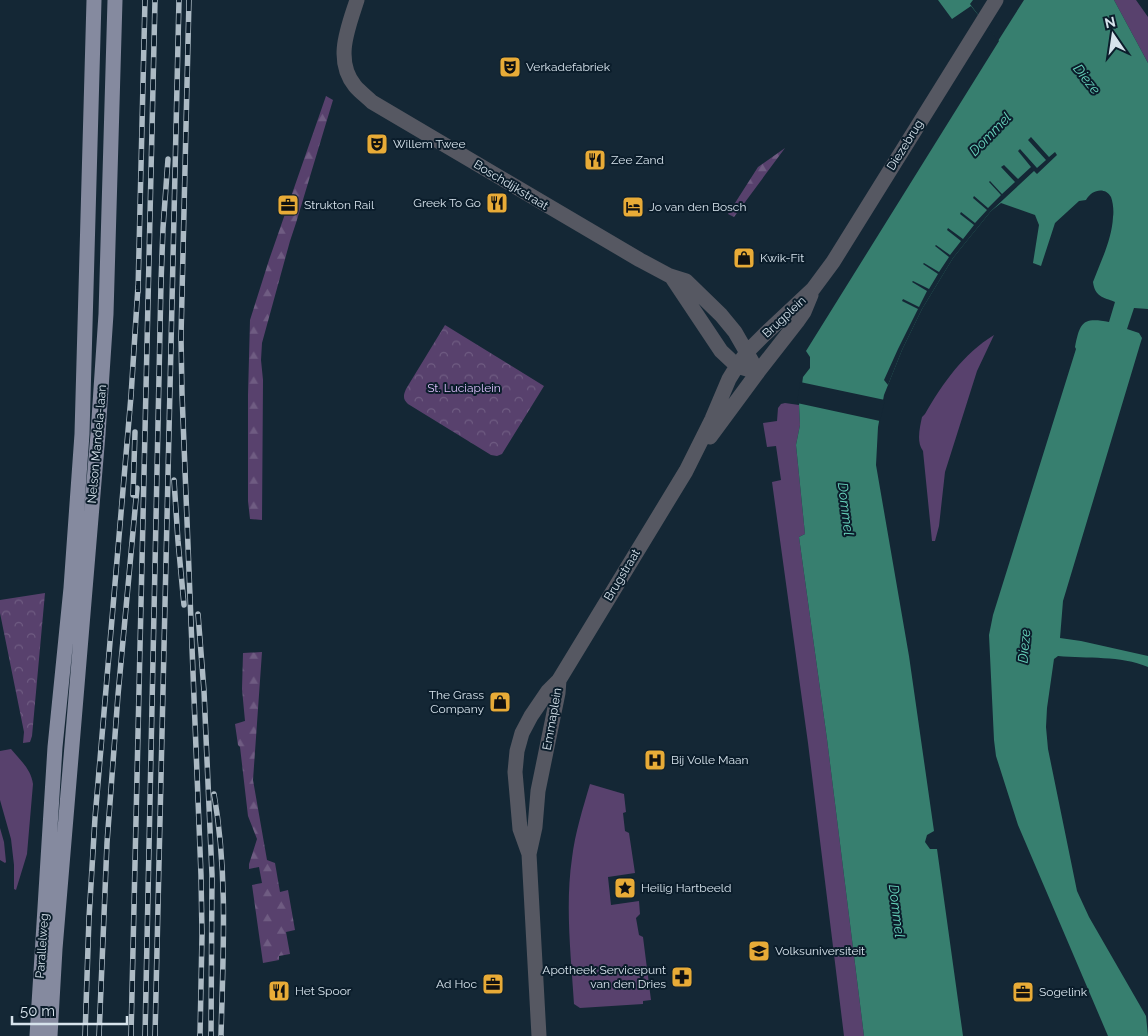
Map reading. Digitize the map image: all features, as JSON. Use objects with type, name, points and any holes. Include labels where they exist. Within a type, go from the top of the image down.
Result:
[{"type":"main road","name":"Nelson Mandela-laan","points":[[53,886],[55,748],[82,434],[94,0]]},
{"type":"main road","name":"Nelson Mandela-laan","points":[[53,886],[98,434],[106,314],[115,0]]},
{"type":"main road","name":"Parallelweg","points":[[36,1036],[53,886]]},
{"type":"main road","name":"Parallelweg","points":[[50,1036],[55,949],[53,886]]},
{"type":"street","name":"Boschdijkstraat","points":[[357,0],[346,32],[344,65],[356,87],[372,102],[640,260],[670,276],[686,281],[721,315],[735,332],[747,352]]},
{"type":"street","name":"Diezebrug","points":[[813,289],[833,262],[996,0]]},
{"type":"street","name":"Boschdijkstraat","points":[[670,276],[721,351],[737,366]]},
{"type":"street","name":"Brugplein","points":[[712,419],[730,379],[747,352],[813,289]]},
{"type":"street","name":"Brugplein","points":[[754,378],[804,312],[813,289]]},
{"type":"street","points":[[747,352],[754,378]]},
{"type":"street","points":[[737,366],[754,378]]},
{"type":"street","name":"Brugstraat","points":[[686,471],[754,378]]},
{"type":"street","name":"Brugstraat","points":[[559,680],[686,471],[712,419]]},
{"type":"street","name":"Emmaplein","points":[[529,854],[520,828],[516,772],[517,751],[522,733],[531,716],[548,691],[559,680]]},
{"type":"street","name":"Emmaplein","points":[[538,1030],[529,854],[535,827],[538,790],[559,680]]},
{"type":"green space","points":[[1114,0],[1136,0],[1148,17],[1148,63]]},
{"type":"green space","points":[[326,96],[333,100],[290,241],[262,343],[262,520],[250,519],[248,501],[248,395],[250,320]]},
{"type":"green space","points":[[785,148],[734,217],[728,214],[758,167]]},
{"type":"green space","name":"St. Luciaplein","points":[[445,325],[544,386],[502,454],[497,456],[491,455],[408,404],[404,399],[406,389]]},
{"type":"green space","points":[[994,335],[977,371],[945,472],[939,526],[935,541],[932,541],[923,451],[919,439],[922,417],[963,360]]},
{"type":"green space","points":[[781,404],[799,405],[800,425],[796,445],[805,534],[799,537],[827,739],[864,1036],[844,1036],[808,743],[772,482],[781,480],[776,446],[767,447],[763,423],[777,421],[778,408]]},
{"type":"green space","points":[[45,593],[32,736],[30,742],[23,743],[24,732],[0,613],[0,600]]},
{"type":"green space","points":[[262,652],[253,780],[267,860],[275,863],[280,892],[288,890],[295,930],[286,932],[290,954],[279,956],[279,960],[263,963],[252,885],[262,883],[259,867],[249,869],[257,839],[248,816],[240,747],[238,745],[235,724],[245,721],[242,689],[243,653]]},
{"type":"green space","points":[[11,749],[28,769],[33,784],[27,854],[16,890],[14,889],[11,839],[0,800],[0,751]]},
{"type":"green space","points":[[590,784],[624,794],[626,812],[623,813],[625,831],[629,833],[635,873],[608,877],[611,905],[639,901],[640,914],[636,918],[639,935],[643,937],[651,1000],[643,1001],[643,1004],[580,1008],[574,1004],[569,931],[570,876],[575,839]]},
{"type":"green space","points":[[0,828],[4,842],[5,863],[0,860]]},
{"type":"water","points":[[938,0],[1114,0],[1148,63],[1148,309],[1134,308],[1127,329],[1139,333],[1142,338],[1063,601],[1060,638],[1148,656],[1148,667],[1115,659],[1058,656],[1054,659],[1046,727],[1048,749],[1077,891],[1089,917],[1146,1016],[1148,1036],[1108,1036],[1018,825],[996,756],[994,740],[989,635],[993,615],[1076,349],[1079,332],[1081,327],[1088,321],[1109,322],[1115,302],[1098,294],[1093,282],[1108,242],[1113,215],[1111,197],[1102,190],[1091,194],[1086,200],[1079,201],[1055,223],[1041,266],[1033,263],[1039,225],[1035,215],[1001,203],[991,211],[953,258],[922,309],[902,350],[884,395],[878,427],[876,465],[909,656],[934,831],[927,835],[925,842],[930,849],[937,849],[963,1036],[864,1036],[827,739],[799,537],[805,534],[796,445],[800,425],[799,405],[803,377],[810,368],[810,357],[806,351],[999,41],[971,6],[952,19]]},
{"type":"pier","points":[[973,0],[1024,0],[998,41],[970,4]]},
{"type":"pier","points":[[1031,137],[1049,157],[1055,152],[1057,155],[1037,174],[1034,171],[991,211],[953,258],[922,309],[902,350],[888,385],[884,380],[918,309],[902,301],[903,299],[919,307],[927,291],[912,282],[929,289],[938,274],[923,264],[939,272],[949,257],[935,246],[950,255],[961,241],[947,230],[948,228],[963,239],[974,225],[960,214],[961,212],[975,223],[987,210],[973,198],[974,196],[988,208],[1001,195],[990,181],[1002,194],[1015,182],[1001,167],[1004,165],[1018,179],[1031,167],[1018,151],[1020,149],[1037,168],[1046,160],[1028,140]]},
{"type":"pier","points":[[800,382],[885,400],[880,421],[797,403]]},
{"type":"railway","points":[[138,292],[145,0]]},
{"type":"railway","points":[[131,1036],[155,0]]},
{"type":"railway","points":[[155,1036],[179,0]]},
{"type":"railway","points":[[189,0],[181,337],[201,875],[200,1036]]},
{"type":"railway","points":[[145,1036],[161,283],[168,159]]},
{"type":"railway","points":[[85,1036],[95,818],[131,396],[138,286]]},
{"type":"railway","points":[[133,495],[135,432]]},
{"type":"railway","points":[[174,480],[184,605]]},
{"type":"railway","points":[[99,1036],[107,843],[118,695],[137,488]]},
{"type":"railway","points":[[198,614],[204,691],[212,875],[211,1036]]},
{"type":"railway","points":[[214,794],[221,854],[224,915],[221,1036]]},
{"type":"place","name":"Verkadefabriek","points":[[510,67]]},
{"type":"place","name":"Willem Twee","points":[[377,144]]},
{"type":"place","name":"Zee Zand","points":[[595,160]]},
{"type":"place","name":"Greek To Go","points":[[497,203]]},
{"type":"place","name":"Strukton Rail","points":[[288,205]]},
{"type":"place","name":"Jo van den Bosch","points":[[633,207]]},
{"type":"place","name":"Kwik-Fit","points":[[744,258]]},
{"type":"place","name":"The Grass Company","points":[[500,702]]},
{"type":"place","name":"Bij Volle Maan","points":[[655,760]]},
{"type":"place","name":"Heilig Hartbeeld","points":[[625,888]]},
{"type":"place","name":"Volksuniversiteit","points":[[759,951]]},
{"type":"place","name":"Apotheek Servicepunt van den Dries","points":[[682,977]]},
{"type":"place","name":"Ad Hoc","points":[[493,984]]},
{"type":"place","name":"Het Spoor","points":[[279,991]]},
{"type":"place","name":"Sogelink","points":[[1023,992]]},
{"type":"water label","name":"Dieze","points":[[1087,79]]},
{"type":"water label","name":"Dommel","points":[[990,134]]},
{"type":"water label","name":"Dommel","points":[[846,509]]},
{"type":"water label","name":"Dieze","points":[[1024,646]]},
{"type":"water label","name":"Dommel","points":[[897,911]]}]
